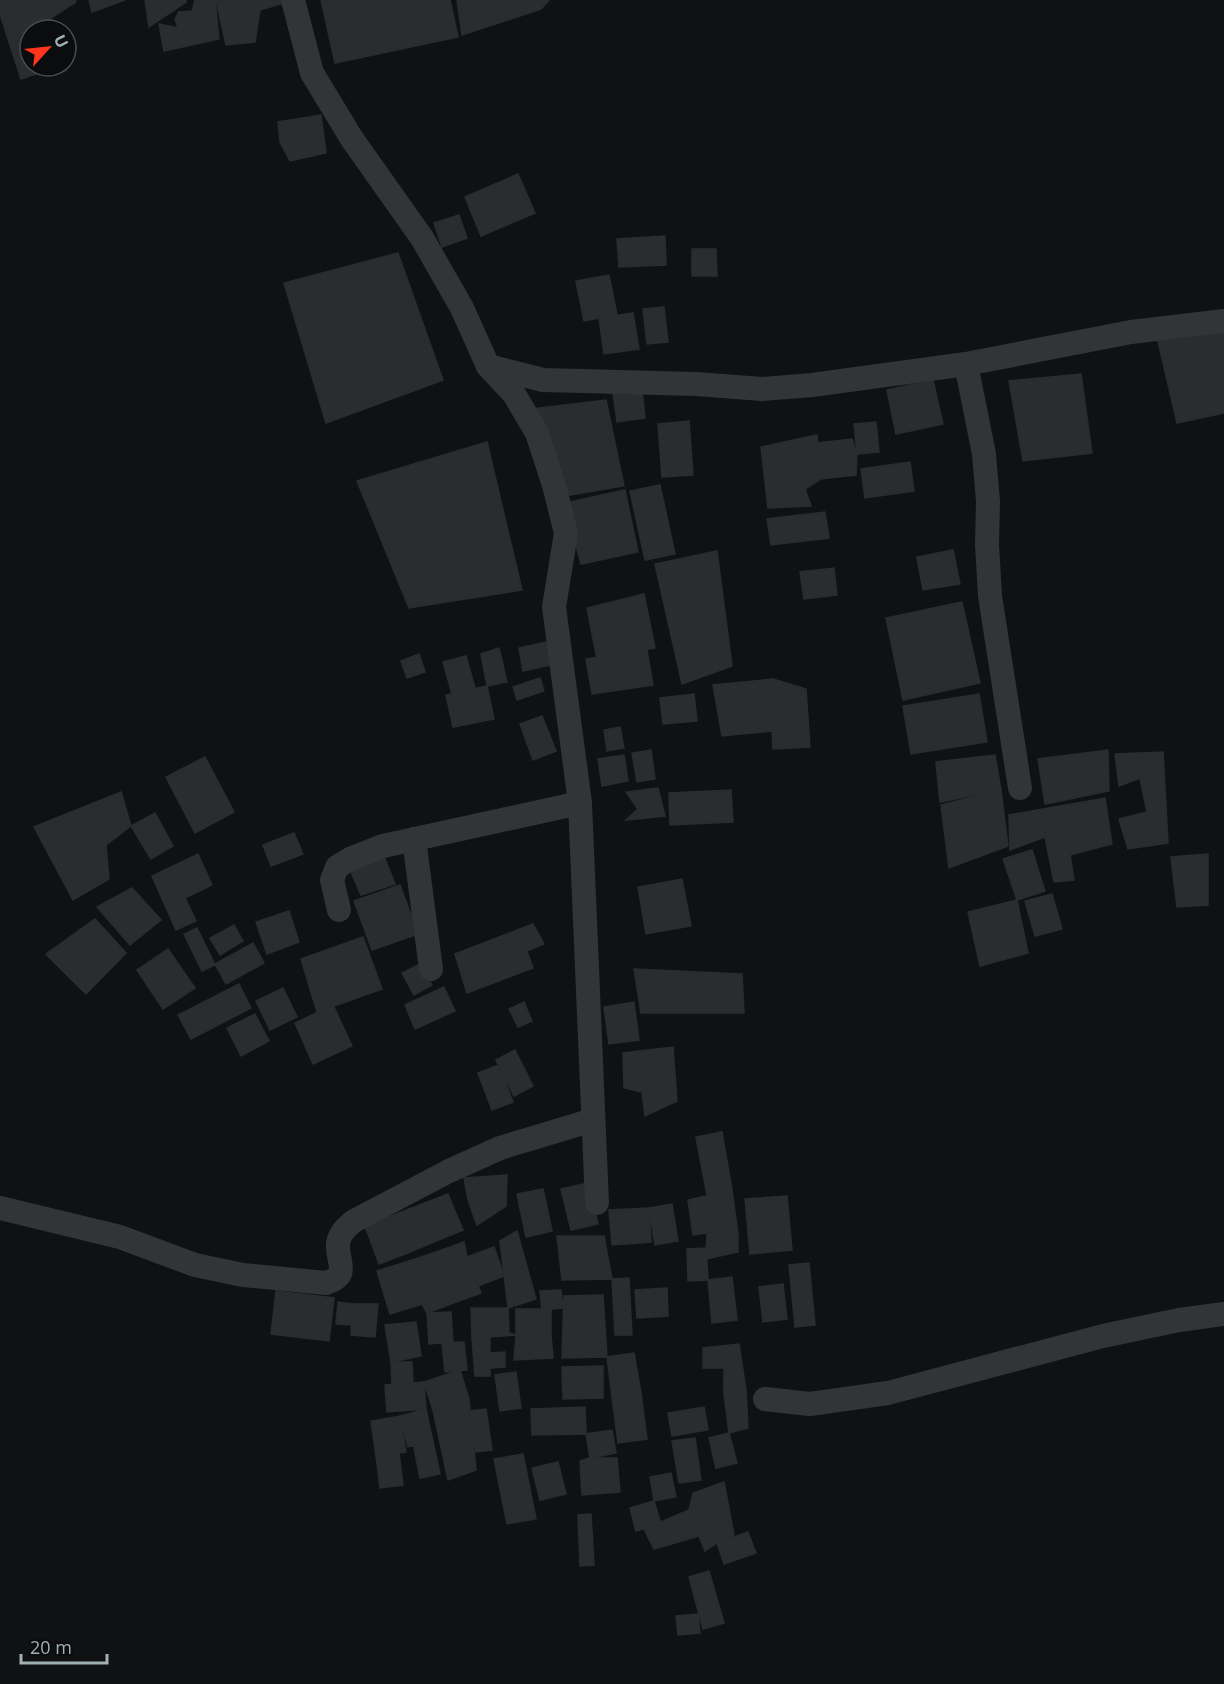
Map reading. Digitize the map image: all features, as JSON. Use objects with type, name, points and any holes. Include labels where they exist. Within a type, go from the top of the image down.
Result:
[{"type":"street","points":[[293,0],[312,73],[352,139],[422,238],[462,308],[488,366],[514,394],[537,433],[554,485],[566,533],[554,607],[580,803],[597,1203]]},
{"type":"street","points":[[488,366],[543,380],[696,384],[762,389],[812,385],[966,364],[1131,332],[1224,321]]},
{"type":"street","points":[[966,364],[984,454],[988,501],[987,544],[990,596],[1020,788]]},
{"type":"street","points":[[339,910],[332,880],[337,867],[350,859],[383,846],[580,803]]},
{"type":"street","points":[[414,839],[431,969]]},
{"type":"street","points":[[0,1208],[120,1238],[205,1267],[243,1275],[326,1283],[339,1276],[341,1267],[338,1244],[342,1233],[354,1221],[449,1171],[500,1148],[593,1120]]},
{"type":"street","points":[[765,1399],[810,1404],[888,1393],[1103,1336],[1179,1320],[1224,1314]]},
{"type":"building","points":[[0,0],[75,0],[76,2],[51,18],[18,18],[18,70],[0,14]]},
{"type":"building","points":[[89,0],[125,0],[92,12]]},
{"type":"building","points":[[145,0],[186,0],[186,2],[149,27]]},
{"type":"building","points":[[195,0],[215,0],[219,39],[164,51],[159,24],[178,28],[175,19],[179,12],[192,11]]},
{"type":"building","points":[[216,0],[286,0],[287,2],[260,10],[255,42],[226,45]]},
{"type":"building","points":[[321,0],[450,0],[458,37],[335,63]]},
{"type":"building","points":[[457,0],[549,0],[541,9],[462,35]]},
{"type":"building","points":[[321,115],[326,153],[290,161],[280,142],[278,122]]},
{"type":"building","points":[[518,174],[535,213],[481,236],[465,197]]},
{"type":"building","points":[[459,215],[467,238],[442,247],[434,223]]},
{"type":"building","points":[[665,236],[666,265],[619,267],[617,239]]},
{"type":"building","points":[[692,249],[716,249],[717,276],[692,276]]},
{"type":"building","points":[[398,253],[443,380],[326,423],[284,283]]},
{"type":"building","points":[[609,275],[617,315],[584,321],[576,281]]},
{"type":"building","points":[[664,307],[668,342],[647,344],[643,309]]},
{"type":"building","points":[[633,313],[639,349],[604,354],[599,318]]},
{"type":"building","points":[[1224,329],[1224,413],[1177,423],[1157,337]]},
{"type":"building","points":[[1081,374],[1092,453],[1023,461],[1009,381]]},
{"type":"building","points":[[933,380],[943,424],[896,434],[887,390]]},
{"type":"building","points":[[642,389],[645,418],[617,422],[613,393]]},
{"type":"building","points":[[606,400],[624,486],[565,496],[532,409]]},
{"type":"building","points":[[689,421],[693,475],[662,477],[658,424]]},
{"type":"building","points":[[876,422],[879,452],[857,454],[854,424]]},
{"type":"building","points":[[817,435],[821,479],[805,489],[811,506],[768,508],[761,447]]},
{"type":"building","points":[[852,439],[857,454],[856,475],[821,479],[817,443]]},
{"type":"building","points":[[487,442],[522,590],[409,608],[357,481]]},
{"type":"building","points":[[910,462],[914,491],[865,498],[861,469]]},
{"type":"building","points":[[660,485],[675,554],[645,560],[630,491]]},
{"type":"building","points":[[625,490],[638,552],[581,564],[565,503]]},
{"type":"building","points":[[825,512],[829,538],[771,545],[767,519]]},
{"type":"building","points":[[953,550],[960,584],[923,590],[917,557]]},
{"type":"building","points":[[717,551],[732,666],[682,684],[655,564]]},
{"type":"building","points":[[834,568],[837,595],[804,599],[800,572]]},
{"type":"building","points":[[644,594],[655,648],[597,659],[587,608]]},
{"type":"building","points":[[962,602],[980,683],[903,700],[886,618]]},
{"type":"building","points":[[547,642],[551,665],[523,671],[519,648]]},
{"type":"building","points":[[499,648],[507,682],[487,686],[481,654]]},
{"type":"building","points":[[647,650],[653,685],[592,694],[586,659]]},
{"type":"building","points":[[419,654],[425,672],[407,678],[401,661]]},
{"type":"building","points":[[466,656],[475,688],[452,694],[443,662]]},
{"type":"building","points":[[540,678],[544,691],[517,700],[513,687]]},
{"type":"building","points":[[773,679],[806,689],[810,747],[773,749],[772,731],[722,736],[713,685]]},
{"type":"building","points":[[487,686],[494,719],[453,727],[446,695]]},
{"type":"building","points":[[694,694],[697,721],[663,724],[660,698]]},
{"type":"building","points":[[979,694],[987,742],[911,754],[903,706]]},
{"type":"building","points":[[542,716],[556,751],[533,760],[520,724]]},
{"type":"building","points":[[620,727],[624,748],[607,751],[604,730]]},
{"type":"building","points":[[651,750],[655,779],[637,782],[632,753]]},
{"type":"building","points":[[1108,750],[1109,791],[1045,804],[1038,759]]},
{"type":"building","points":[[1163,752],[1168,843],[1128,849],[1119,819],[1147,812],[1140,778],[1119,786],[1115,754]]},
{"type":"building","points":[[624,755],[628,781],[602,786],[598,759]]},
{"type":"building","points":[[995,755],[1001,790],[940,802],[936,762]]},
{"type":"building","points":[[205,757],[234,812],[195,833],[166,777]]},
{"type":"building","points":[[658,788],[665,816],[626,820],[638,809],[626,792]]},
{"type":"building","points":[[731,790],[733,822],[670,825],[669,793]]},
{"type":"building","points":[[1001,790],[1008,846],[949,868],[941,805]]},
{"type":"building","points":[[121,792],[131,826],[106,845],[109,879],[73,900],[34,827]]},
{"type":"building","points":[[1105,798],[1112,844],[1070,855],[1074,880],[1054,882],[1045,837],[1010,850],[1009,815]]},
{"type":"building","points":[[155,813],[173,846],[151,859],[131,826]]},
{"type":"building","points":[[294,833],[303,854],[271,866],[263,845]]},
{"type":"building","points":[[1032,850],[1045,891],[1017,900],[1003,859]]},
{"type":"building","points":[[198,854],[212,885],[185,898],[196,921],[176,930],[152,876]]},
{"type":"building","points":[[383,854],[395,884],[361,895],[348,865]]},
{"type":"building","points":[[1208,854],[1208,905],[1177,907],[1171,857]]},
{"type":"building","points":[[682,879],[691,926],[646,934],[638,887]]},
{"type":"building","points":[[400,885],[418,934],[372,950],[354,901]]},
{"type":"building","points":[[132,888],[161,920],[130,945],[97,907]]},
{"type":"building","points":[[1052,894],[1062,929],[1035,936],[1025,901]]},
{"type":"building","points":[[1017,900],[1028,953],[980,966],[968,912]]},
{"type":"building","points":[[289,911],[299,942],[267,954],[256,922]]},
{"type":"building","points":[[95,919],[126,953],[86,994],[46,954]]},
{"type":"building","points":[[533,924],[544,944],[527,951],[533,968],[467,993],[455,954]]},
{"type":"building","points":[[234,925],[243,941],[220,955],[210,938]]},
{"type":"building","points":[[197,928],[215,965],[202,971],[184,934]]},
{"type":"building","points":[[363,937],[382,989],[317,1012],[301,959]]},
{"type":"building","points":[[253,943],[264,963],[226,984],[215,964]]},
{"type":"building","points":[[168,949],[195,988],[163,1009],[137,970]]},
{"type":"building","points":[[420,964],[432,985],[414,995],[402,973]]},
{"type":"building","points":[[634,969],[742,974],[744,1013],[641,1013]]},
{"type":"building","points":[[239,984],[251,1008],[191,1039],[178,1015]]},
{"type":"building","points":[[444,987],[455,1011],[415,1029],[405,1005]]},
{"type":"building","points":[[283,988],[297,1017],[270,1030],[256,1001]]},
{"type":"building","points":[[524,1002],[532,1021],[518,1027],[509,1009]]},
{"type":"building","points":[[634,1002],[639,1040],[609,1044],[604,1007]]},
{"type":"building","points":[[333,1005],[352,1046],[313,1064],[295,1023]]},
{"type":"building","points":[[255,1014],[269,1041],[241,1056],[227,1028]]},
{"type":"building","points":[[673,1047],[677,1101],[645,1116],[642,1092],[624,1088],[623,1053]]},
{"type":"building","points":[[515,1050],[533,1086],[514,1096],[496,1060]]},
{"type":"building","points":[[499,1065],[513,1102],[492,1110],[478,1073]]},
{"type":"building","points":[[722,1132],[732,1190],[707,1195],[696,1137]]},
{"type":"building","points":[[507,1175],[506,1206],[477,1225],[468,1200],[464,1178]]},
{"type":"building","points":[[588,1183],[598,1224],[571,1230],[561,1189]]},
{"type":"building","points":[[543,1189],[552,1231],[526,1237],[517,1194]]},
{"type":"building","points":[[732,1190],[738,1234],[693,1235],[688,1200]]},
{"type":"building","points":[[448,1194],[463,1230],[441,1239],[425,1203]]},
{"type":"building","points":[[787,1196],[792,1250],[750,1254],[745,1199]]},
{"type":"building","points":[[425,1203],[441,1239],[405,1254],[391,1216]]},
{"type":"building","points":[[672,1204],[678,1241],[655,1245],[649,1208]]},
{"type":"building","points":[[649,1208],[651,1242],[612,1245],[609,1210]]},
{"type":"building","points":[[391,1216],[405,1254],[379,1264],[365,1226]]},
{"type":"building","points":[[517,1231],[536,1299],[508,1308],[500,1241]]},
{"type":"building","points":[[707,1233],[738,1234],[738,1252],[706,1259]]},
{"type":"building","points":[[557,1236],[604,1236],[612,1279],[562,1280]]},
{"type":"building","points":[[464,1242],[467,1257],[481,1293],[456,1302],[439,1251]]},
{"type":"building","points":[[494,1247],[504,1276],[478,1286],[467,1257]]},
{"type":"building","points":[[706,1248],[708,1280],[688,1281],[687,1249]]},
{"type":"building","points":[[439,1251],[456,1302],[427,1313],[409,1261]]},
{"type":"building","points":[[409,1261],[422,1304],[390,1314],[377,1271]]},
{"type":"building","points":[[809,1263],[815,1325],[795,1327],[789,1265]]},
{"type":"building","points":[[732,1277],[737,1320],[712,1323],[708,1280]]},
{"type":"building","points":[[629,1278],[632,1335],[615,1335],[612,1279]]},
{"type":"building","points":[[783,1284],[787,1319],[763,1322],[759,1287]]},
{"type":"building","points":[[667,1288],[668,1316],[637,1318],[635,1290]]},
{"type":"building","points":[[561,1290],[563,1308],[542,1310],[540,1291]]},
{"type":"building","points":[[276,1291],[334,1298],[329,1341],[271,1334]]},
{"type":"building","points":[[603,1295],[607,1357],[562,1358],[564,1296]]},
{"type":"building","points":[[338,1302],[352,1304],[351,1325],[336,1324]]},
{"type":"building","points":[[352,1304],[378,1304],[375,1337],[351,1335]]},
{"type":"building","points":[[471,1308],[508,1308],[509,1333],[516,1335],[472,1338]]},
{"type":"building","points":[[516,1309],[551,1309],[551,1335],[516,1335]]},
{"type":"building","points":[[451,1312],[453,1342],[429,1344],[427,1313]]},
{"type":"building","points":[[416,1322],[421,1356],[391,1362],[385,1325]]},
{"type":"building","points":[[516,1335],[551,1335],[553,1358],[514,1360]]},
{"type":"building","points":[[490,1336],[490,1376],[475,1376],[472,1338]]},
{"type":"building","points":[[464,1342],[467,1370],[445,1372],[442,1343]]},
{"type":"building","points":[[739,1344],[746,1390],[724,1393],[724,1368],[703,1368],[703,1348]]},
{"type":"building","points":[[505,1352],[505,1367],[490,1368],[489,1353]]},
{"type":"building","points":[[634,1353],[641,1393],[612,1397],[607,1357]]},
{"type":"building","points":[[391,1362],[412,1362],[413,1383],[392,1384]]},
{"type":"building","points":[[603,1366],[603,1398],[563,1399],[562,1367]]},
{"type":"building","points":[[460,1370],[469,1399],[433,1410],[424,1382]]},
{"type":"building","points":[[516,1372],[521,1408],[500,1411],[495,1375]]},
{"type":"building","points":[[424,1382],[426,1409],[387,1412],[385,1385]]},
{"type":"building","points":[[746,1390],[748,1428],[729,1433],[724,1393]]},
{"type":"building","points":[[641,1393],[647,1439],[618,1443],[612,1397]]},
{"type":"building","points":[[469,1399],[476,1470],[448,1480],[433,1410]]},
{"type":"building","points":[[585,1407],[586,1434],[532,1435],[531,1409]]},
{"type":"building","points":[[704,1407],[708,1430],[672,1436],[668,1413]]},
{"type":"building","points":[[426,1409],[433,1442],[408,1447],[400,1416]]},
{"type":"building","points":[[486,1409],[492,1450],[475,1452],[470,1411]]},
{"type":"building","points":[[400,1416],[406,1452],[376,1456],[371,1421]]},
{"type":"building","points":[[612,1430],[616,1453],[590,1458],[586,1434]]},
{"type":"building","points":[[729,1433],[737,1463],[716,1468],[709,1438]]},
{"type":"building","points":[[695,1438],[701,1480],[679,1483],[672,1441]]},
{"type":"building","points":[[433,1442],[440,1474],[420,1478],[414,1447]]},
{"type":"building","points":[[399,1453],[403,1485],[380,1488],[376,1456]]},
{"type":"building","points":[[523,1454],[536,1519],[507,1524],[494,1459]]},
{"type":"building","points":[[590,1458],[617,1458],[620,1492],[582,1495],[580,1461]]},
{"type":"building","points":[[558,1462],[566,1494],[540,1500],[532,1468]]},
{"type":"building","points":[[671,1473],[676,1497],[654,1501],[650,1477]]},
{"type":"building","points":[[724,1482],[734,1535],[705,1551],[699,1536],[654,1549],[644,1529],[689,1510],[693,1493]]},
{"type":"building","points":[[654,1501],[661,1524],[636,1531],[630,1508]]},
{"type":"building","points":[[591,1514],[594,1565],[580,1566],[578,1515]]},
{"type":"building","points":[[748,1532],[756,1553],[724,1564],[717,1543]]},
{"type":"building","points":[[709,1571],[724,1623],[703,1629],[689,1577]]},
{"type":"building","points":[[698,1614],[700,1633],[678,1635],[676,1616]]}]
